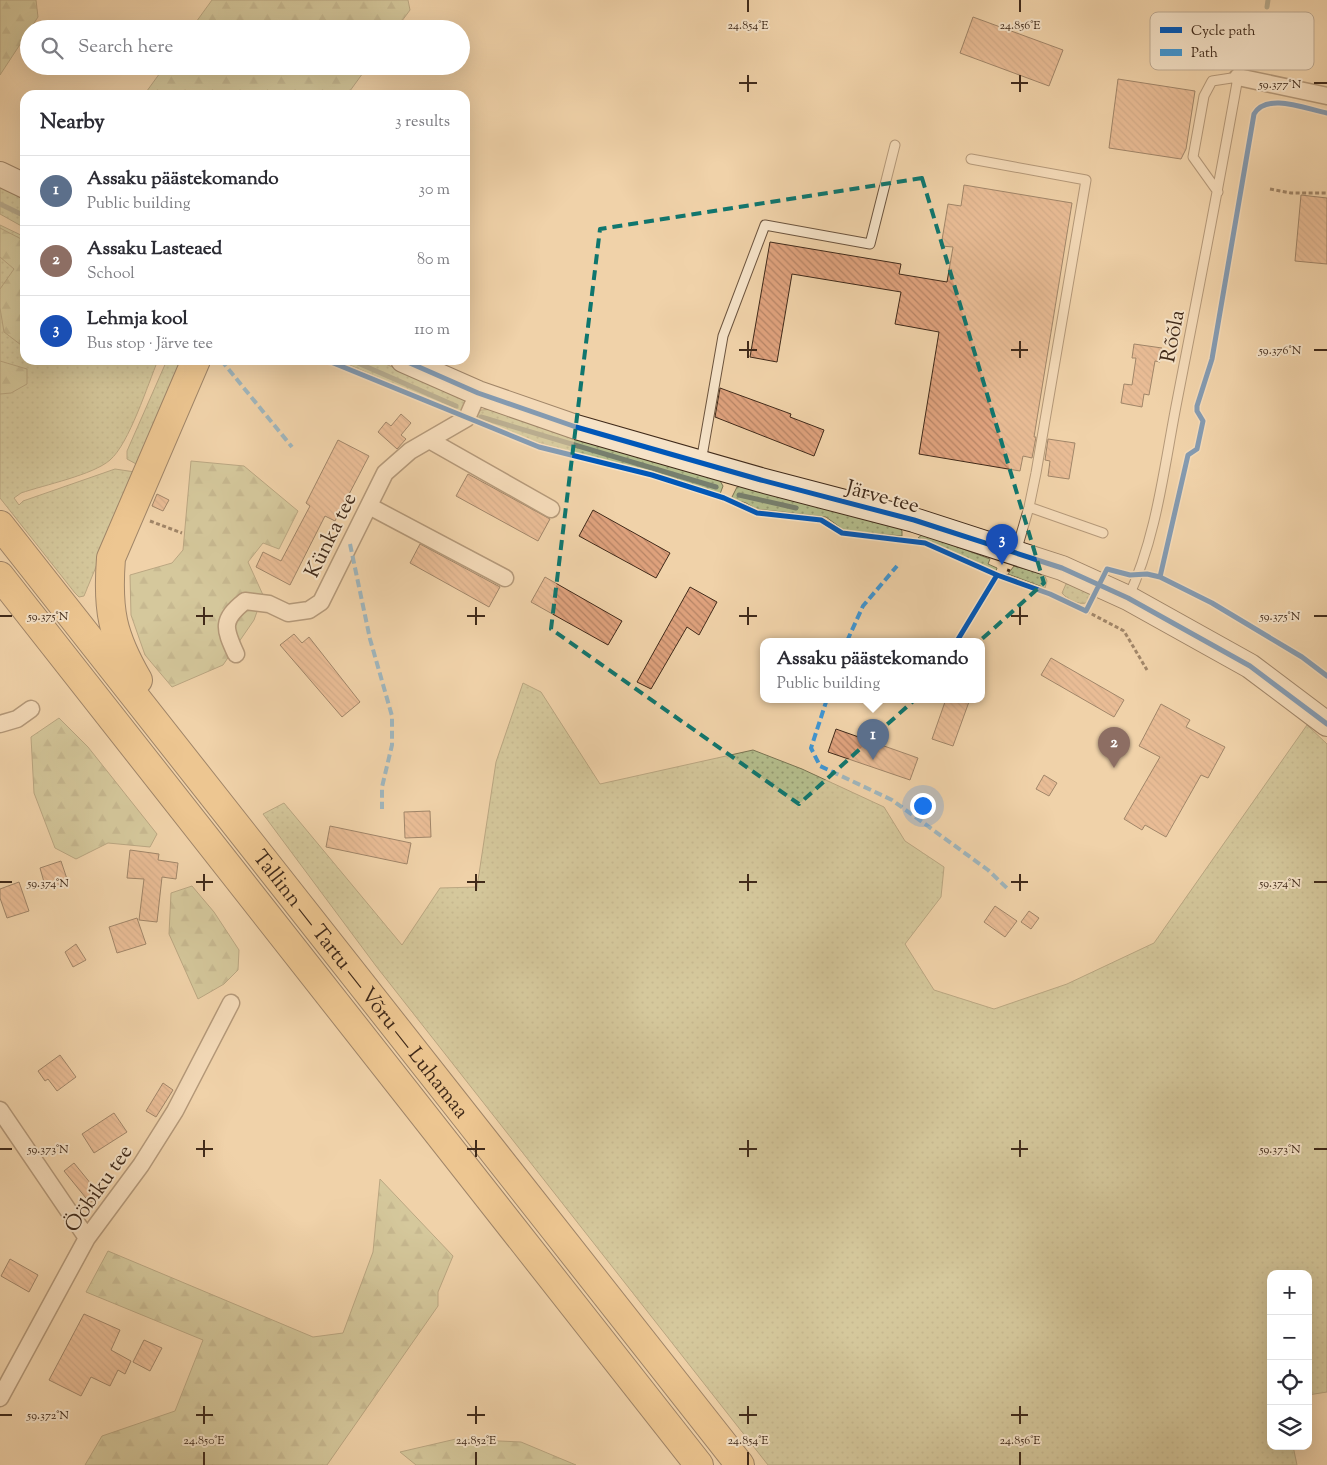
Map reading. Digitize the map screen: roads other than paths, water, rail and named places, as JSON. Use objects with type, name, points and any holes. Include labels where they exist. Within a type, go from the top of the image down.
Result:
[{"type":"highway","points":[[181,754],[124,655],[112,623],[109,593],[112,558],[194,365]]},
{"type":"highway","name":"Tallinn — Tartu — Võru — Luhamaa","points":[[0,525],[740,1465]]},
{"type":"highway","name":"Tallinn — Tartu — Võru — Luhamaa","points":[[0,576],[699,1465]]},
{"type":"street","points":[[1238,77],[1327,96]]},
{"type":"street","points":[[0,174],[20,184]]},
{"type":"street","name":"Järve tee","points":[[414,365],[478,393],[576,427],[761,480],[914,520],[1062,568],[1128,598],[1250,666],[1327,724]]},
{"type":"street","name":"Künka tee","points":[[236,654],[226,631],[230,613],[245,601],[268,604],[288,613],[310,610],[321,602],[385,473],[410,451],[467,418],[478,393]]},
{"type":"street","points":[[431,440],[551,509]]},
{"type":"street","points":[[369,506],[505,578]]},
{"type":"street","points":[[0,724],[17,719],[31,709]]},
{"type":"street","name":"Ööbiku tee","points":[[0,1398],[87,1238],[141,1165],[170,1118],[231,1004]]},
{"type":"street","points":[[0,1110],[87,1238]]},
{"type":"lane","name":"Rõõla","points":[[1128,598],[1144,563],[1158,502],[1218,192],[1238,77]]},
{"type":"lane","points":[[1218,192],[1193,157],[1204,96],[1212,81],[1238,77]]},
{"type":"lane","points":[[701,463],[723,336],[765,225],[870,244],[895,145]]},
{"type":"lane","points":[[971,159],[1086,180],[1029,507],[1016,552]]},
{"type":"lane","points":[[1029,507],[1103,533]]},
{"type":"waterway","points":[[1267,7],[1268,0]]},
{"type":"waterway","points":[[0,204],[20,214]]},
{"type":"waterway","points":[[362,365],[456,406]]},
{"type":"waterway","points":[[481,417],[716,487]]},
{"type":"waterway","points":[[739,495],[796,508]]},
{"type":"place","name":"Lehmja kool","points":[[1002,565]]},
{"type":"place","name":"Assaku päästekomando","points":[[873,760]]},
{"type":"place","name":"Assaku Lasteaed","points":[[1114,768]]}]
